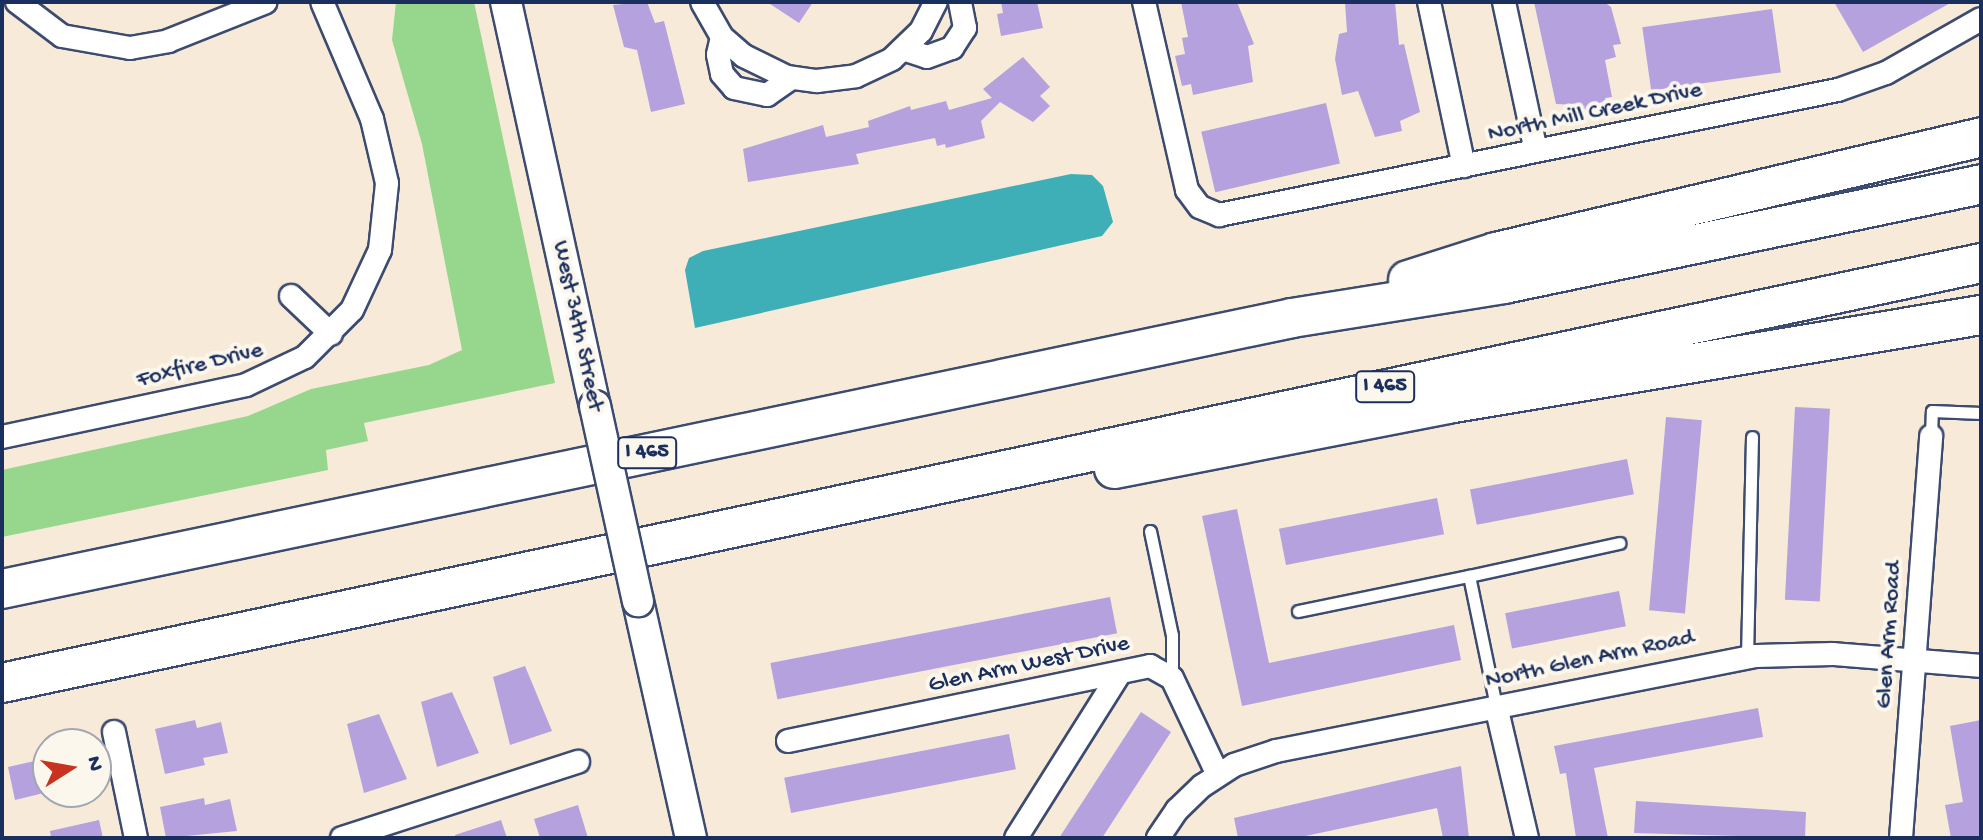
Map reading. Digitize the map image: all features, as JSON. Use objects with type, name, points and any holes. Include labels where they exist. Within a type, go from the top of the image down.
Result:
[{"type":"highway","points":[[1292,318],[1496,252],[1981,137]]},
{"type":"highway","name":"I 465","points":[[2,589],[1292,318],[1504,284],[1981,184]]},
{"type":"highway","name":"I 465","points":[[2,683],[1981,263]]},
{"type":"highway","points":[[790,517],[1168,460],[1448,404],[1981,315]]},
{"type":"street","points":[[17,2],[62,36],[120,48],[168,41],[266,2]]},
{"type":"street","name":"Foxfire Drive","points":[[2,436],[246,385],[296,363],[331,334],[352,310],[374,268],[385,231],[387,183],[372,119],[322,2]]},
{"type":"street","name":"West 34th Street","points":[[506,2],[691,838]]},
{"type":"street","points":[[702,2],[722,37],[760,66],[791,78],[847,79],[884,64],[903,49],[921,31],[936,2]]},
{"type":"street","points":[[903,49],[927,57],[952,48],[965,28],[960,2]]},
{"type":"street","name":"North Mill Creek Drive","points":[[1144,2],[1187,190],[1205,210],[1228,214],[1846,88],[1886,73],[1981,19]]},
{"type":"street","points":[[1429,2],[1464,166]]},
{"type":"street","points":[[1504,2],[1536,151]]},
{"type":"street","points":[[722,37],[718,55],[722,74],[734,88],[767,95],[791,78]]},
{"type":"street","points":[[291,296],[331,334]]},
{"type":"street","name":"Glen Arm Road","points":[[1901,838],[1931,436]]},
{"type":"street","name":"North Glen Arm Road","points":[[1158,838],[1183,803],[1218,775],[1263,754],[1747,657],[1833,654],[1981,666]]},
{"type":"street","name":"Glen Arm West Drive","points":[[788,741],[1150,666],[1172,678]]},
{"type":"street","points":[[1016,838],[1120,673]]},
{"type":"street","points":[[1172,678],[1218,775]]},
{"type":"street","points":[[1496,706],[1527,838]]},
{"type":"street","points":[[114,732],[136,838]]},
{"type":"street","points":[[342,838],[578,762]]},
{"type":"lane","points":[[1931,436],[1932,411],[1981,413]]},
{"type":"lane","points":[[1747,657],[1752,437]]},
{"type":"lane","points":[[1150,531],[1172,635],[1172,678]]},
{"type":"lane","points":[[1298,611],[1619,543]]},
{"type":"lane","points":[[1469,576],[1496,706]]},
{"type":"green space","points":[[396,2],[474,2],[555,383],[364,423],[368,441],[326,450],[328,470],[2,537],[2,470],[248,416],[311,389],[429,365],[462,350],[422,144],[392,40]]},
{"type":"water","points":[[1071,174],[1092,175],[1103,186],[1113,222],[1102,236],[695,328],[685,270],[689,258],[703,251]]},
{"type":"building","points":[[647,2],[655,23],[664,21],[685,104],[651,112],[637,50],[624,47],[613,5]]},
{"type":"building","points":[[767,2],[813,2],[799,23]]},
{"type":"building","points":[[1001,2],[1037,2],[1043,28],[1001,36],[997,14],[1003,13]]},
{"type":"building","points":[[1181,2],[1237,2],[1254,44],[1248,46],[1253,82],[1193,95],[1191,84],[1182,86],[1175,56],[1185,54],[1182,38],[1188,37]]},
{"type":"building","points":[[1345,2],[1395,2],[1399,45],[1404,44],[1420,112],[1400,121],[1402,131],[1375,137],[1358,91],[1342,95],[1335,59],[1339,34],[1347,32]]},
{"type":"building","points":[[1534,2],[1604,2],[1611,7],[1621,44],[1613,45],[1616,57],[1605,60],[1612,97],[1605,98],[1608,112],[1581,118],[1576,105],[1556,104]]},
{"type":"building","points":[[1834,2],[1952,2],[1863,52]]},
{"type":"building","points":[[1772,9],[1781,72],[1651,91],[1642,27]]},
{"type":"building","points":[[1023,57],[1050,87],[1040,96],[1050,106],[1033,122],[1000,102],[981,121],[985,138],[946,148],[945,144],[937,146],[935,138],[856,154],[859,164],[748,182],[743,149],[823,125],[826,137],[869,127],[868,121],[910,106],[911,110],[946,101],[949,110],[992,98],[983,89]]},
{"type":"building","points":[[1326,103],[1340,163],[1215,192],[1201,132]]},
{"type":"building","points":[[1795,407],[1830,409],[1820,602],[1785,600]]},
{"type":"building","points":[[1666,417],[1702,420],[1685,613],[1649,610]]},
{"type":"building","points":[[1627,459],[1634,494],[1477,525],[1470,490]]},
{"type":"building","points":[[1437,498],[1444,534],[1286,565],[1279,529]]},
{"type":"building","points":[[1237,509],[1269,663],[1454,625],[1461,660],[1242,706],[1202,516]]},
{"type":"building","points":[[1619,591],[1626,626],[1512,648],[1505,613]]},
{"type":"building","points":[[1110,597],[1117,633],[777,699],[770,663]]},
{"type":"building","points":[[525,666],[552,731],[510,745],[493,677]]},
{"type":"building","points":[[452,692],[479,753],[437,767],[421,702]]},
{"type":"building","points":[[1758,708],[1763,737],[1594,768],[1608,838],[1576,838],[1566,773],[1560,774],[1554,746]]},
{"type":"building","points":[[1141,712],[1171,732],[1102,838],[1059,838]]},
{"type":"building","points":[[379,714],[407,779],[364,793],[347,724]]},
{"type":"building","points":[[195,720],[197,728],[221,722],[228,753],[203,758],[205,765],[165,774],[155,729]]},
{"type":"building","points":[[1981,720],[1981,838],[1951,838],[1945,805],[1963,802],[1950,726]]},
{"type":"building","points":[[1009,734],[1016,769],[791,813],[784,778]]},
{"type":"building","points":[[32,762],[32,796],[15,800],[8,767]]},
{"type":"building","points":[[1461,766],[1469,838],[1443,838],[1437,808],[1296,838],[1238,838],[1234,818]]},
{"type":"building","points":[[204,798],[205,805],[230,799],[237,831],[166,838],[160,807]]},
{"type":"building","points":[[1636,801],[1806,812],[1805,838],[1634,833]]},
{"type":"building","points":[[578,805],[588,838],[540,838],[534,819]]},
{"type":"building","points":[[99,820],[103,838],[51,838],[50,831]]},
{"type":"building","points":[[501,820],[507,838],[456,838],[455,835]]}]
